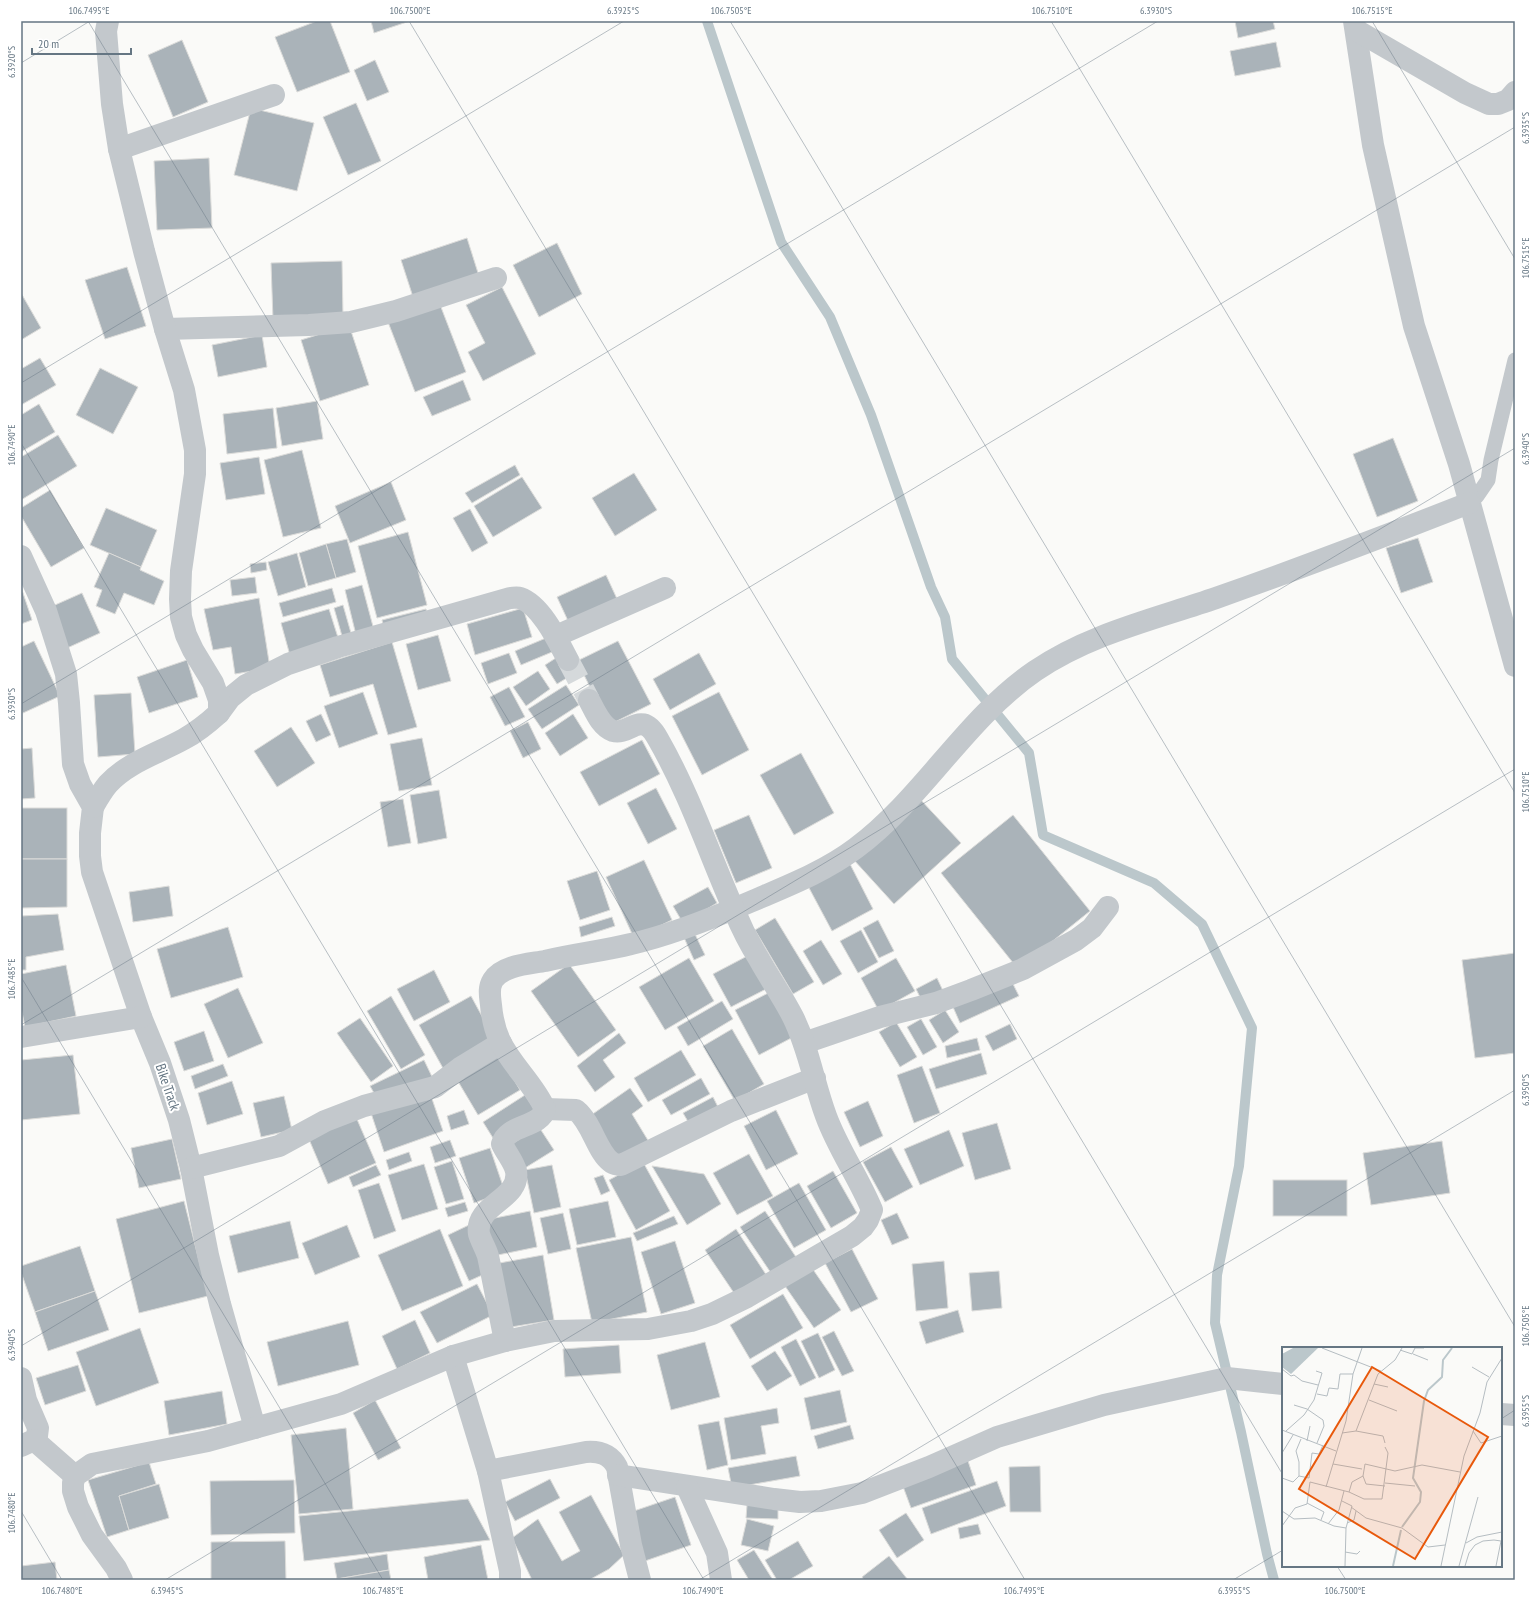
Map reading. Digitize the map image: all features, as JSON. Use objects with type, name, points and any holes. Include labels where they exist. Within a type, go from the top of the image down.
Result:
[{"type":"street","points":[[108,21],[106,31],[119,149],[165,329],[184,390],[195,450],[195,474],[181,571],[181,617],[186,635],[213,683],[219,700],[218,713]]},
{"type":"street","points":[[1355,25],[1465,93],[1488,104],[1498,104],[1508,100],[1515,92]]},
{"type":"street","points":[[1355,25],[1373,145],[1414,326],[1459,464],[1515,666]]},
{"type":"street","points":[[119,149],[274,95]]},
{"type":"street","points":[[165,329],[309,325],[351,322],[396,311],[496,278]]},
{"type":"street","points":[[546,1109],[539,1096],[509,1056],[496,1033],[489,992],[494,979],[505,970],[580,953],[632,944],[660,936],[734,909],[823,870],[858,846],[896,813],[986,712],[1033,672],[1059,656],[1086,643],[1136,624],[1213,599],[1306,565],[1469,502]]},
{"type":"street","points":[[21,556],[46,611],[66,674],[71,754],[75,773],[93,807],[108,784],[120,774],[138,762],[186,738],[204,726],[218,713],[230,698],[246,685],[288,664],[338,648],[501,600],[520,598],[530,604],[538,612],[556,636],[568,660]]},
{"type":"street","points":[[556,636],[665,588]]},
{"type":"street","points":[[122,1580],[116,1568],[92,1535],[78,1507],[72,1483],[75,1476],[86,1467],[98,1462],[208,1440],[341,1404],[453,1356],[505,1340],[554,1331],[648,1329],[691,1321],[712,1314],[747,1297],[852,1236],[863,1227],[868,1220],[872,1210],[867,1197],[834,1137],[826,1116],[804,1043],[794,1018],[758,959],[734,909],[671,763],[654,732],[650,728],[642,724],[620,731],[614,731],[599,719],[589,700]]},
{"type":"street","name":"Bike Track","points":[[93,807],[90,834],[92,872],[141,1018],[160,1063],[179,1120],[191,1168],[220,1304],[255,1428]]},
{"type":"street","points":[[804,1043],[880,1017],[936,1003],[1023,969],[1076,940],[1092,928],[1108,907]]},
{"type":"street","points":[[21,1037],[141,1018]]},
{"type":"street","points":[[191,1168],[279,1146],[325,1121],[364,1106],[436,1087],[460,1068],[501,1043]]},
{"type":"street","points":[[546,1109],[576,1110],[584,1119],[606,1157],[615,1164],[621,1164],[731,1111],[815,1078]]},
{"type":"street","points":[[505,1340],[488,1254],[479,1234],[480,1224],[488,1209],[512,1190],[515,1182],[516,1171],[502,1144],[503,1139],[511,1132],[541,1117],[546,1109]]},
{"type":"street","points":[[453,1356],[488,1471],[510,1571],[510,1580]]},
{"type":"street","points":[[21,1378],[26,1400],[38,1428],[37,1436],[27,1443],[75,1476]]},
{"type":"street","points":[[618,1475],[687,1487],[800,1502],[821,1501],[862,1493],[900,1479],[997,1437],[1104,1405],[1227,1378],[1282,1384]]},
{"type":"street","points":[[1502,1414],[1515,1415]]},
{"type":"street","points":[[488,1471],[586,1452],[596,1451],[603,1453],[614,1462],[618,1475],[631,1545],[640,1580]]},
{"type":"street","points":[[687,1487],[717,1553],[721,1580]]},
{"type":"lane","points":[[1469,502],[1477,496],[1488,480],[1491,460],[1515,360]]},
{"type":"building","points":[[317,21],[330,21],[350,72],[297,92],[275,37]]},
{"type":"building","points":[[371,21],[410,21],[374,33]]},
{"type":"building","points":[[1235,21],[1273,21],[1275,29],[1238,38]]},
{"type":"building","points":[[182,40],[208,102],[173,117],[148,55]]},
{"type":"building","points":[[1276,42],[1281,67],[1235,76],[1230,51]]},
{"type":"building","points":[[375,60],[389,92],[367,101],[354,70]]},
{"type":"building","points":[[356,103],[381,161],[348,175],[323,117]]},
{"type":"building","points":[[251,108],[314,123],[297,191],[234,175]]},
{"type":"building","points":[[209,158],[212,228],[157,230],[154,161]]},
{"type":"building","points":[[467,238],[479,276],[413,297],[401,260]]},
{"type":"building","points":[[557,243],[582,294],[539,317],[513,265]]},
{"type":"building","points":[[342,261],[343,317],[273,320],[271,263]]},
{"type":"building","points":[[127,267],[146,326],[105,339],[85,280]]},
{"type":"building","points":[[502,287],[536,354],[483,381],[468,352],[485,343],[466,305]]},
{"type":"building","points":[[21,293],[41,328],[21,340]]},
{"type":"building","points":[[439,302],[466,372],[415,392],[388,322]]},
{"type":"building","points":[[349,325],[369,385],[320,401],[301,340]]},
{"type":"building","points":[[262,335],[267,367],[218,377],[212,345]]},
{"type":"building","points":[[40,358],[56,385],[21,405],[21,369]]},
{"type":"building","points":[[100,368],[138,387],[113,434],[76,415]]},
{"type":"building","points":[[463,380],[471,400],[432,416],[423,397]]},
{"type":"building","points":[[317,401],[323,439],[282,446],[276,408]]},
{"type":"building","points":[[39,404],[55,432],[21,452],[21,415]]},
{"type":"building","points":[[273,408],[277,448],[227,454],[223,414]]},
{"type":"building","points":[[58,435],[77,466],[21,500],[21,457]]},
{"type":"building","points":[[1393,438],[1418,501],[1377,517],[1353,454]]},
{"type":"building","points":[[302,450],[321,528],[283,537],[264,460]]},
{"type":"building","points":[[259,457],[265,494],[226,500],[220,463]]},
{"type":"building","points":[[515,465],[520,475],[472,503],[465,493]]},
{"type":"building","points":[[634,473],[657,510],[615,536],[592,498]]},
{"type":"building","points":[[522,477],[542,508],[493,537],[474,506]]},
{"type":"building","points":[[391,482],[406,520],[350,543],[335,506]]},
{"type":"building","points":[[50,490],[84,548],[51,567],[21,516],[21,508]]},
{"type":"building","points":[[106,508],[157,530],[141,567],[90,545]]},
{"type":"building","points":[[470,509],[488,543],[472,552],[453,518]]},
{"type":"building","points":[[408,532],[427,605],[377,618],[358,546]]},
{"type":"building","points":[[1418,538],[1433,582],[1401,593],[1386,548]]},
{"type":"building","points":[[347,539],[356,572],[336,578],[326,544]]},
{"type":"building","points":[[326,544],[336,578],[308,586],[299,553]]},
{"type":"building","points":[[109,553],[141,567],[140,570],[164,581],[154,605],[124,593],[115,614],[96,606],[102,590],[94,587]]},
{"type":"building","points":[[297,553],[306,587],[278,596],[268,562]]},
{"type":"building","points":[[266,562],[267,570],[251,573],[250,564]]},
{"type":"building","points":[[606,575],[618,601],[569,623],[557,597]]},
{"type":"building","points":[[255,577],[257,593],[232,596],[230,580]]},
{"type":"building","points":[[362,585],[375,634],[357,639],[345,590]]},
{"type":"building","points":[[21,587],[32,620],[21,624]]},
{"type":"building","points":[[332,588],[336,602],[283,617],[279,603]]},
{"type":"building","points":[[82,593],[100,633],[65,649],[46,609]]},
{"type":"building","points":[[259,598],[270,668],[235,674],[231,647],[213,650],[204,609]]},
{"type":"building","points":[[343,605],[353,640],[344,643],[334,608]]},
{"type":"building","points":[[523,608],[532,637],[475,655],[467,624]]},
{"type":"building","points":[[329,609],[340,644],[291,659],[281,623]]},
{"type":"building","points":[[426,609],[428,619],[385,631],[382,620]]},
{"type":"building","points":[[438,635],[451,681],[418,690],[406,644]]},
{"type":"building","points":[[546,638],[552,652],[521,665],[515,651]]},
{"type":"building","points":[[34,641],[60,696],[23,713],[21,708],[21,647]]},
{"type":"building","points":[[618,641],[651,704],[609,725],[577,661]]},
{"type":"building","points":[[392,642],[417,727],[388,735],[373,684],[330,697],[320,665]]},
{"type":"building","points":[[509,653],[517,673],[488,684],[481,663]]},
{"type":"building","points":[[699,653],[716,684],[670,710],[653,679]]},
{"type":"building","points":[[559,656],[570,676],[557,684],[545,665]]},
{"type":"building","points":[[187,660],[198,697],[149,713],[137,677]]},
{"type":"building","points":[[538,671],[550,689],[526,706],[513,687]]},
{"type":"building","points":[[566,685],[579,705],[542,729],[528,709]]},
{"type":"building","points":[[509,687],[525,717],[505,726],[490,697]]},
{"type":"building","points":[[363,692],[378,734],[339,748],[324,706]]},
{"type":"building","points":[[719,692],[749,750],[702,775],[672,716]]},
{"type":"building","points":[[131,693],[135,754],[98,757],[94,695]]},
{"type":"building","points":[[321,714],[331,735],[316,742],[306,721]]},
{"type":"building","points":[[573,714],[588,738],[560,756],[545,733]]},
{"type":"building","points":[[528,722],[541,749],[523,758],[510,731]]},
{"type":"building","points":[[291,727],[315,763],[277,787],[254,751]]},
{"type":"building","points":[[422,738],[432,785],[399,791],[390,744]]},
{"type":"building","points":[[642,740],[660,774],[599,806],[580,772]]},
{"type":"building","points":[[32,748],[35,798],[21,799],[21,749]]},
{"type":"building","points":[[801,753],[834,813],[794,835],[760,775]]},
{"type":"building","points":[[656,788],[677,829],[648,844],[627,803]]},
{"type":"building","points":[[439,790],[447,838],[418,844],[410,795]]},
{"type":"building","points":[[919,798],[961,843],[894,904],[853,859]]},
{"type":"building","points":[[403,799],[411,843],[388,847],[380,802]]},
{"type":"building","points":[[21,808],[67,808],[67,859],[21,859]]},
{"type":"building","points":[[749,815],[772,868],[736,883],[714,830]]},
{"type":"building","points":[[1013,815],[1090,911],[1018,969],[941,873]]},
{"type":"building","points":[[21,859],[67,859],[67,907],[21,908]]},
{"type":"building","points":[[644,860],[672,920],[634,938],[606,877]]},
{"type":"building","points":[[850,864],[873,909],[832,931],[808,886]]},
{"type":"building","points":[[597,871],[610,910],[580,920],[567,881]]},
{"type":"building","points":[[169,886],[173,916],[133,922],[129,892]]},
{"type":"building","points":[[708,887],[717,903],[683,923],[673,906]]},
{"type":"building","points":[[58,914],[64,950],[26,957],[26,970],[21,970],[21,916]]},
{"type":"building","points":[[612,917],[615,926],[581,937],[579,927]]},
{"type":"building","points":[[775,918],[814,982],[793,994],[755,930]]},
{"type":"building","points":[[878,920],[894,951],[879,958],[863,928]]},
{"type":"building","points":[[228,927],[243,977],[171,998],[157,949]]},
{"type":"building","points":[[692,928],[705,955],[694,960],[682,933]]},
{"type":"building","points":[[861,930],[878,962],[858,973],[840,941]]},
{"type":"building","points":[[821,940],[842,974],[823,985],[803,951]]},
{"type":"building","points":[[753,953],[770,987],[731,1007],[713,974]]},
{"type":"building","points":[[1515,953],[1515,1053],[1475,1058],[1462,960]]},
{"type":"building","points":[[689,958],[714,1001],[665,1030],[639,987]]},
{"type":"building","points":[[896,958],[915,991],[879,1011],[861,978]]},
{"type":"building","points":[[569,964],[616,1030],[578,1057],[531,991]]},
{"type":"building","points":[[66,965],[76,1016],[25,1027],[21,1007],[21,974]]},
{"type":"building","points":[[434,970],[450,1002],[414,1021],[397,989]]},
{"type":"building","points":[[937,978],[944,993],[923,1003],[916,989]]},
{"type":"building","points":[[1011,980],[1019,996],[960,1023],[953,1007]]},
{"type":"building","points":[[238,988],[263,1043],[228,1058],[204,1004]]},
{"type":"building","points":[[774,990],[797,1035],[759,1055],[735,1010]]},
{"type":"building","points":[[391,996],[425,1055],[401,1069],[367,1011]]},
{"type":"building","points":[[471,996],[496,1042],[444,1070],[419,1025]]},
{"type":"building","points":[[722,1001],[733,1019],[688,1046],[677,1027]]},
{"type":"building","points":[[945,1010],[959,1032],[943,1043],[929,1020]]},
{"type":"building","points":[[360,1018],[393,1066],[371,1082],[337,1033]]},
{"type":"building","points":[[921,1019],[937,1047],[923,1055],[907,1027]]},
{"type":"building","points":[[896,1022],[917,1057],[900,1067],[879,1032]]},
{"type":"building","points":[[1010,1024],[1017,1039],[993,1051],[985,1036]]},
{"type":"building","points":[[732,1029],[764,1084],[735,1101],[703,1046]]},
{"type":"building","points":[[204,1031],[214,1061],[184,1071],[174,1042]]},
{"type":"building","points":[[619,1033],[626,1043],[603,1060],[615,1077],[595,1092],[577,1066]]},
{"type":"building","points":[[977,1038],[980,1050],[947,1058],[945,1046]]},
{"type":"building","points":[[681,1050],[696,1075],[648,1102],[634,1078]]},
{"type":"building","points":[[498,1053],[520,1090],[478,1115],[456,1078]]},
{"type":"building","points":[[981,1053],[987,1074],[936,1089],[929,1069]]},
{"type":"building","points":[[73,1055],[80,1114],[21,1120],[21,1060]]},
{"type":"building","points":[[424,1060],[435,1083],[378,1100],[370,1086]]},
{"type":"building","points":[[223,1064],[228,1076],[195,1089],[191,1076]]},
{"type":"building","points":[[922,1066],[940,1113],[914,1123],[897,1075]]},
{"type":"building","points":[[701,1078],[710,1094],[671,1115],[662,1100]]},
{"type":"building","points":[[232,1081],[243,1114],[207,1125],[198,1093]]},
{"type":"building","points":[[630,1088],[643,1106],[632,1114],[649,1142],[616,1162],[587,1118]]},
{"type":"building","points":[[430,1093],[443,1131],[384,1152],[371,1113]]},
{"type":"building","points":[[525,1095],[535,1110],[493,1138],[483,1122]]},
{"type":"building","points":[[284,1096],[292,1130],[261,1137],[253,1103]]},
{"type":"building","points":[[713,1097],[719,1109],[690,1125],[683,1113]]},
{"type":"building","points":[[868,1101],[883,1136],[860,1147],[844,1112]]},
{"type":"building","points":[[464,1110],[469,1124],[451,1130],[447,1116]]},
{"type":"building","points":[[776,1110],[798,1154],[766,1170],[744,1126]]},
{"type":"building","points":[[356,1117],[376,1163],[328,1184],[308,1137]]},
{"type":"building","points":[[997,1123],[1011,1169],[975,1180],[962,1133]]},
{"type":"building","points":[[539,1127],[554,1150],[525,1168],[510,1145]]},
{"type":"building","points":[[949,1130],[964,1166],[920,1185],[904,1149]]},
{"type":"building","points":[[172,1139],[181,1179],[139,1188],[131,1148]]},
{"type":"building","points":[[450,1140],[456,1156],[435,1163],[430,1147]]},
{"type":"building","points":[[1442,1141],[1450,1193],[1371,1205],[1363,1153]]},
{"type":"building","points":[[891,1147],[913,1187],[885,1202],[863,1162]]},
{"type":"building","points":[[490,1148],[505,1192],[474,1203],[459,1158]]},
{"type":"building","points":[[409,1152],[412,1161],[389,1170],[386,1160]]},
{"type":"building","points":[[749,1154],[773,1196],[737,1215],[713,1173]]},
{"type":"building","points":[[452,1161],[464,1199],[446,1204],[434,1167]]},
{"type":"building","points":[[643,1162],[670,1211],[636,1230],[609,1180]]},
{"type":"building","points":[[424,1164],[438,1209],[402,1220],[388,1175]]},
{"type":"building","points":[[376,1165],[381,1175],[353,1187],[349,1177]]},
{"type":"building","points":[[552,1165],[561,1207],[534,1213],[525,1170]]},
{"type":"building","points":[[652,1166],[704,1174],[721,1204],[687,1225]]},
{"type":"building","points":[[833,1171],[857,1213],[831,1228],[807,1186]]},
{"type":"building","points":[[603,1175],[610,1191],[601,1195],[594,1178]]},
{"type":"building","points":[[1273,1180],[1347,1180],[1347,1216],[1273,1216]]},
{"type":"building","points":[[379,1183],[396,1231],[374,1239],[358,1190]]},
{"type":"building","points":[[799,1183],[826,1230],[794,1248],[767,1201]]},
{"type":"building","points":[[184,1201],[208,1296],[139,1313],[116,1219]]},
{"type":"building","points":[[608,1201],[616,1237],[577,1245],[569,1209]]},
{"type":"building","points":[[465,1202],[468,1211],[448,1217],[445,1208]]},
{"type":"building","points":[[530,1211],[537,1247],[493,1256],[485,1220]]},
{"type":"building","points":[[765,1211],[796,1257],[771,1273],[740,1227]]},
{"type":"building","points":[[563,1213],[571,1249],[548,1254],[540,1218]]},
{"type":"building","points":[[897,1213],[909,1238],[892,1245],[881,1220]]},
{"type":"building","points":[[674,1216],[678,1224],[637,1241],[633,1233]]},
{"type":"building","points":[[290,1221],[299,1258],[238,1273],[229,1236]]},
{"type":"building","points":[[347,1225],[360,1257],[315,1275],[302,1243]]},
{"type":"building","points":[[469,1225],[489,1272],[469,1281],[448,1235]]},
{"type":"building","points":[[440,1229],[463,1286],[402,1311],[378,1255]]},
{"type":"building","points":[[736,1229],[767,1276],[736,1296],[705,1250]]},
{"type":"building","points":[[631,1237],[647,1312],[592,1323],[576,1248]]},
{"type":"building","points":[[675,1241],[695,1303],[661,1314],[641,1252]]},
{"type":"building","points":[[80,1246],[95,1291],[35,1312],[21,1272],[21,1266]]},
{"type":"building","points":[[852,1249],[878,1299],[851,1312],[825,1263]]},
{"type":"building","points":[[543,1255],[554,1320],[505,1328],[494,1264]]},
{"type":"building","points":[[944,1261],[948,1308],[916,1311],[912,1264]]},
{"type":"building","points":[[812,1268],[841,1310],[814,1328],[785,1286]]},
{"type":"building","points":[[999,1271],[1002,1308],[972,1311],[969,1273]]},
{"type":"building","points":[[477,1284],[493,1315],[437,1343],[420,1312]]},
{"type":"building","points":[[95,1291],[109,1330],[48,1351],[35,1312]]},
{"type":"building","points":[[783,1294],[803,1328],[750,1359],[730,1325]]},
{"type":"building","points":[[958,1310],[964,1332],[926,1344],[919,1322]]},
{"type":"building","points":[[415,1320],[430,1353],[397,1369],[382,1336]]},
{"type":"building","points":[[348,1321],[359,1365],[278,1386],[267,1342]]},
{"type":"building","points":[[140,1328],[159,1383],[96,1406],[76,1352]]},
{"type":"building","points":[[834,1331],[854,1371],[842,1376],[822,1337]]},
{"type":"building","points":[[818,1333],[835,1370],[819,1378],[801,1341]]},
{"type":"building","points":[[796,1339],[816,1378],[800,1386],[781,1347]]},
{"type":"building","points":[[705,1342],[720,1397],[671,1410],[657,1355]]},
{"type":"building","points":[[619,1345],[621,1373],[565,1377],[563,1349]]},
{"type":"building","points":[[775,1351],[792,1376],[767,1391],[751,1366]]},
{"type":"building","points":[[78,1365],[86,1391],[45,1405],[36,1378]]},
{"type":"building","points":[[840,1390],[847,1422],[811,1430],[804,1398]]},
{"type":"building","points":[[222,1391],[227,1424],[169,1435],[164,1401]]},
{"type":"building","points":[[375,1400],[401,1448],[378,1460],[353,1413]]},
{"type":"building","points":[[777,1408],[779,1423],[761,1426],[766,1454],[731,1460],[724,1418]]},
{"type":"building","points":[[719,1421],[728,1465],[707,1470],[698,1425]]},
{"type":"building","points":[[850,1425],[854,1439],[818,1449],[814,1436]]},
{"type":"building","points":[[346,1428],[353,1509],[299,1514],[291,1435]]},
{"type":"building","points":[[796,1456],[800,1476],[732,1488],[728,1468]]},
{"type":"building","points":[[967,1458],[976,1485],[911,1508],[901,1481]]},
{"type":"building","points":[[149,1462],[156,1484],[119,1496],[129,1530],[107,1537],[88,1480]]},
{"type":"building","points":[[1040,1466],[1041,1512],[1010,1512],[1009,1467]]},
{"type":"building","points":[[550,1479],[560,1498],[515,1521],[505,1502]]},
{"type":"building","points":[[294,1480],[295,1533],[211,1535],[210,1481]]},
{"type":"building","points":[[997,1481],[1006,1506],[931,1534],[922,1508]]},
{"type":"building","points":[[159,1484],[169,1518],[129,1530],[119,1496]]},
{"type":"building","points":[[591,1495],[624,1555],[609,1569],[589,1580],[532,1580],[512,1538],[538,1519],[562,1561],[580,1551],[559,1512]]},
{"type":"building","points":[[675,1497],[691,1545],[645,1561],[628,1513]]},
{"type":"building","points":[[468,1499],[490,1540],[304,1561],[299,1516]]},
{"type":"building","points":[[747,1505],[778,1505],[778,1519],[746,1518]]},
{"type":"building","points":[[906,1513],[924,1540],[897,1558],[879,1530]]},
{"type":"building","points":[[747,1519],[774,1526],[768,1551],[741,1545]]},
{"type":"building","points":[[978,1524],[981,1534],[960,1539],[958,1528]]},
{"type":"building","points":[[285,1541],[286,1580],[211,1580],[211,1542]]},
{"type":"building","points":[[798,1541],[813,1566],[789,1580],[777,1580],[765,1560]]},
{"type":"building","points":[[481,1545],[488,1580],[428,1580],[424,1557]]},
{"type":"building","points":[[754,1550],[773,1580],[749,1580],[737,1560]]},
{"type":"building","points":[[387,1554],[389,1570],[337,1579],[334,1563]]},
{"type":"building","points":[[889,1556],[908,1580],[864,1580],[862,1577]]},
{"type":"building","points":[[55,1562],[57,1580],[21,1580],[21,1566]]},
{"type":"building","points":[[389,1570],[391,1580],[337,1580],[337,1579]]},
{"type":"waterway","points":[[707,21],[781,242],[830,317],[871,415],[931,587],[945,617],[952,659],[1029,753],[1043,835],[1154,883],[1202,924],[1252,1028],[1239,1166],[1217,1275],[1215,1323],[1274,1580]]},
{"type":"tunnel","points":[[568,660],[589,700]]}]
